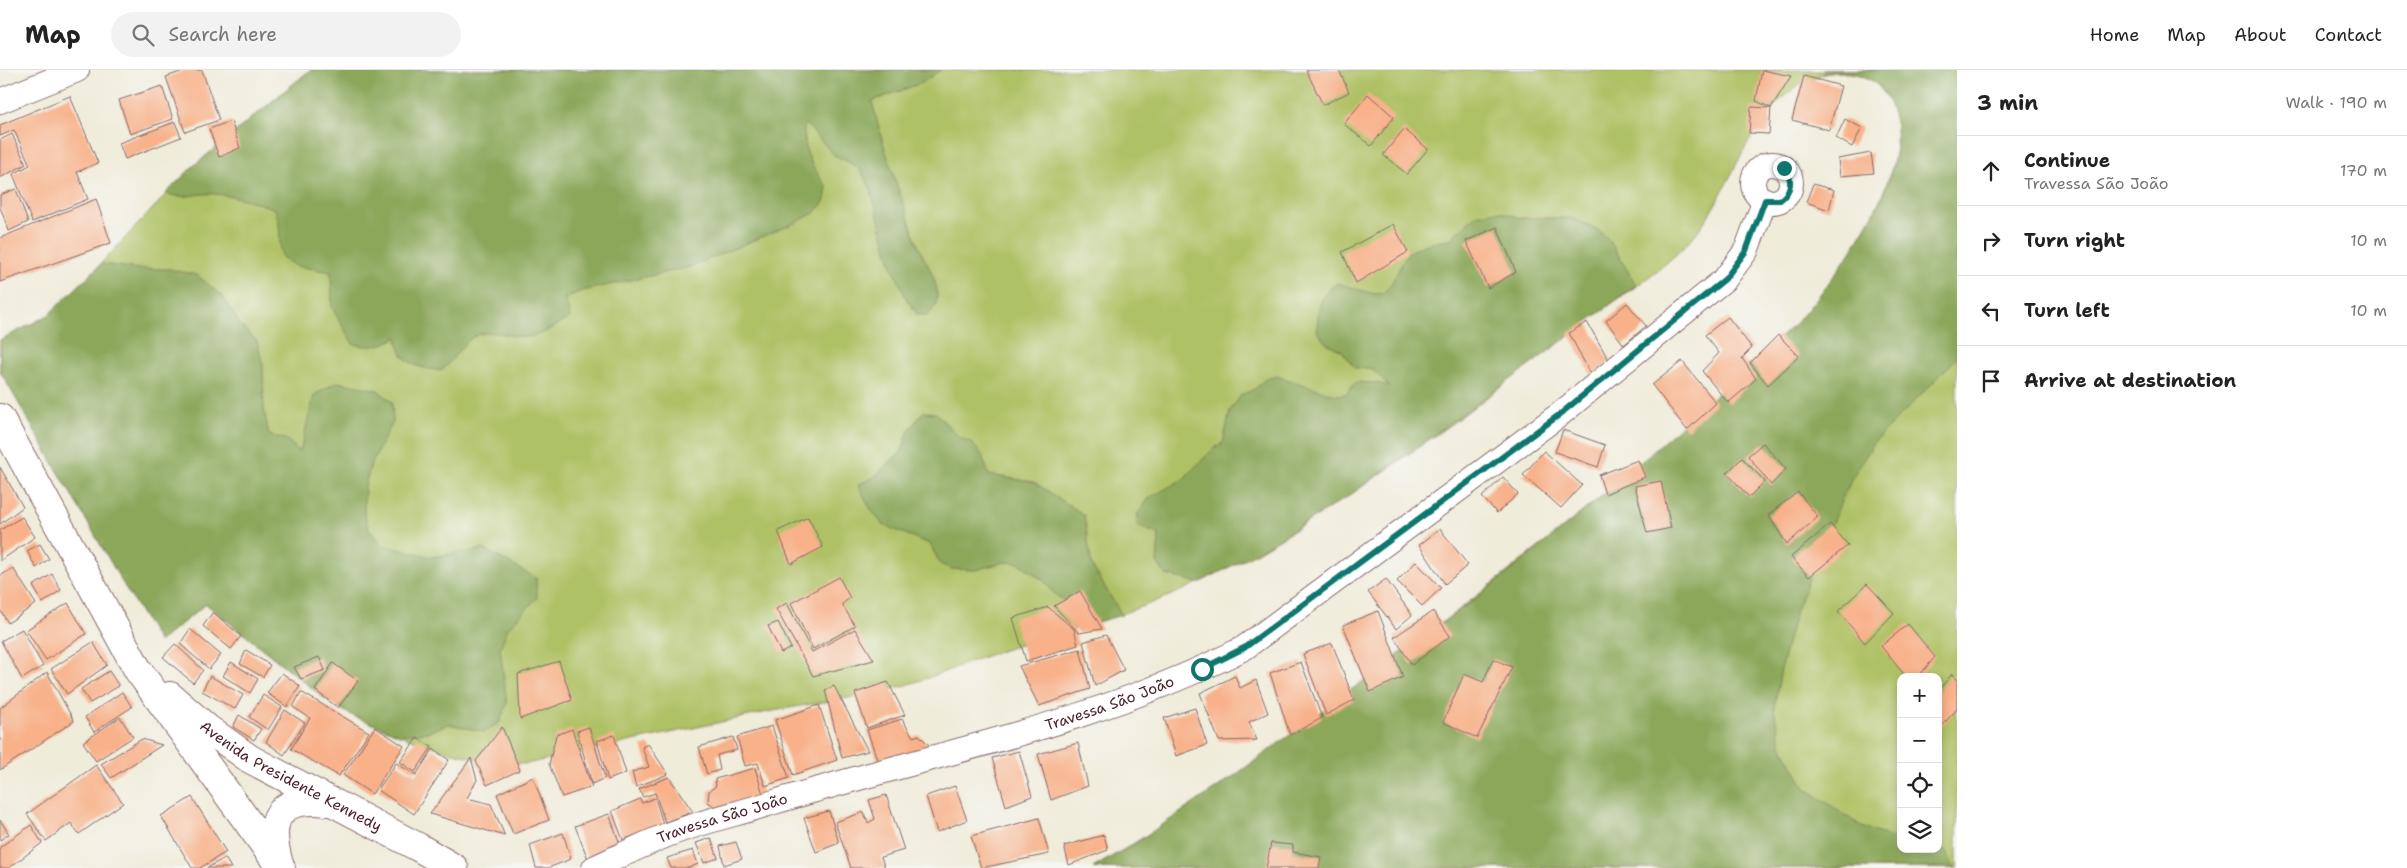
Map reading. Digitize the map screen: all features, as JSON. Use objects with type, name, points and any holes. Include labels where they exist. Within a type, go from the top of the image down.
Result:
[{"type":"main road","name":"Avenida Presidente Kennedy","points":[[0,418],[7,448],[138,670],[280,867]]},
{"type":"main road","name":"Avenida Presidente Kennedy","points":[[138,670],[208,729],[250,759],[418,847],[454,868]]},
{"type":"main road","points":[[280,867],[274,840],[274,830],[285,808],[299,801],[332,803]]},
{"type":"street","points":[[0,101],[77,70]]},
{"type":"street","name":"Travessa São João","points":[[594,868],[668,835],[834,784],[968,749],[1139,695],[1202,669],[1244,648],[1559,415],[1718,285],[1736,266],[1746,251],[1765,200]]},
{"type":"green space","points":[[310,70],[1957,70],[1957,868],[1093,868],[1206,796],[1501,577],[1577,517],[1650,455],[1758,360],[1798,321],[1814,303],[1848,257],[1864,231],[1889,178],[1895,152],[1896,129],[1893,112],[1881,89],[1860,74],[1834,72],[1821,75],[1808,80],[1787,94],[1769,112],[1754,133],[1703,224],[1676,255],[1652,274],[1401,460],[1303,525],[1202,581],[1130,611],[1007,649],[903,686],[768,712],[526,764],[494,762],[453,753],[400,735],[349,714],[323,697],[206,604],[159,642],[0,371],[0,340],[47,316],[78,288],[190,169]]},
{"type":"green space","points":[[310,70],[941,70],[922,83],[872,101],[904,205],[919,247],[935,281],[937,300],[933,310],[927,316],[917,314],[907,300],[891,264],[870,187],[858,167],[834,155],[805,123],[804,141],[806,149],[817,173],[827,187],[825,200],[816,212],[795,223],[690,267],[582,291],[565,298],[570,317],[554,327],[530,337],[495,333],[477,335],[463,346],[441,371],[411,363],[402,354],[397,337],[376,346],[353,344],[332,308],[331,272],[296,266],[282,257],[275,209],[223,195],[178,196],[166,193],[190,169]]},
{"type":"green space","points":[[1824,70],[1957,70],[1957,358],[1876,440],[1856,471],[1843,497],[1796,610],[1782,663],[1774,709],[1781,744],[1805,788],[1864,828],[1897,840],[1897,853],[1942,853],[1942,849],[1945,849],[1954,868],[1093,868],[1134,844],[1234,776],[1483,593],[1605,494],[1797,322],[1845,260],[1861,235],[1876,210],[1895,160],[1896,124],[1884,93],[1871,80],[1862,76],[1843,72],[1823,73]]},
{"type":"green space","points":[[1497,211],[1521,218],[1571,218],[1597,229],[1610,241],[1636,285],[1521,372],[1349,496],[1254,554],[1199,583],[1166,575],[1157,563],[1159,535],[1137,525],[1138,513],[1148,499],[1183,479],[1214,448],[1223,443],[1230,411],[1241,395],[1255,389],[1265,379],[1277,376],[1336,395],[1346,394],[1356,382],[1389,386],[1371,368],[1355,368],[1342,351],[1326,343],[1317,332],[1320,304],[1326,293],[1337,283],[1374,294],[1383,293],[1390,286],[1408,252],[1424,245],[1450,239],[1476,215]]},
{"type":"green space","points":[[101,264],[139,269],[169,269],[197,275],[222,296],[241,326],[257,341],[263,365],[264,409],[269,435],[286,439],[300,452],[314,395],[337,382],[378,390],[392,402],[393,422],[371,464],[365,486],[364,513],[369,530],[383,545],[432,557],[484,549],[536,578],[537,598],[508,628],[500,648],[507,703],[500,722],[485,732],[448,724],[429,732],[400,735],[349,714],[323,697],[206,604],[159,642],[0,371],[0,340],[47,316]]},
{"type":"green space","points":[[923,412],[936,413],[959,437],[972,443],[982,455],[989,475],[1034,482],[1084,515],[1092,566],[1122,615],[1090,624],[1053,592],[1045,582],[1019,563],[1005,562],[975,570],[952,569],[940,564],[930,544],[883,525],[870,508],[858,485],[874,477],[902,451],[908,432]]},
{"type":"building","points":[[186,70],[202,70],[219,120],[185,132],[166,77]]},
{"type":"building","points":[[1306,70],[1339,70],[1349,92],[1323,105]]},
{"type":"building","points":[[1762,70],[1791,76],[1771,108],[1756,101]]},
{"type":"building","points":[[1804,76],[1841,86],[1829,130],[1792,120]]},
{"type":"building","points":[[162,86],[173,119],[130,134],[119,100]]},
{"type":"building","points":[[1368,94],[1394,117],[1371,146],[1344,124]]},
{"type":"building","points":[[70,96],[98,163],[77,172],[88,199],[32,222],[13,174],[30,165],[14,130],[0,136],[0,125]]},
{"type":"building","points":[[1751,107],[1771,108],[1769,134],[1749,133]]},
{"type":"building","points":[[1845,119],[1862,128],[1852,147],[1836,138]]},
{"type":"building","points":[[231,121],[240,148],[219,157],[209,129]]},
{"type":"building","points":[[175,122],[181,137],[125,159],[119,143]]},
{"type":"building","points":[[1404,129],[1428,149],[1407,174],[1383,155]]},
{"type":"building","points":[[12,134],[26,164],[0,178],[0,140]]},
{"type":"building","points":[[1871,153],[1874,173],[1840,176],[1838,159]]},
{"type":"building","points":[[1813,184],[1834,190],[1829,210],[1806,202]]},
{"type":"building","points":[[16,189],[28,222],[9,231],[0,207],[0,195]]},
{"type":"building","points":[[96,199],[111,243],[0,282],[0,238]]},
{"type":"building","points":[[1393,224],[1408,252],[1356,283],[1342,252]]},
{"type":"building","points":[[1497,227],[1516,272],[1488,288],[1466,241]]},
{"type":"building","points":[[1627,303],[1646,326],[1624,345],[1606,321]]},
{"type":"building","points":[[1728,317],[1752,348],[1742,358],[1756,379],[1728,403],[1702,371],[1719,353],[1705,335]]},
{"type":"building","points":[[1587,322],[1610,362],[1591,375],[1569,333]]},
{"type":"building","points":[[1778,335],[1799,356],[1768,385],[1750,363]]},
{"type":"building","points":[[1682,361],[1716,403],[1687,430],[1652,385]]},
{"type":"building","points":[[1563,430],[1605,445],[1598,467],[1555,452]]},
{"type":"building","points":[[1763,443],[1786,469],[1771,485],[1748,456]]},
{"type":"building","points":[[1544,451],[1582,485],[1561,508],[1523,475]]},
{"type":"building","points":[[1742,458],[1765,481],[1749,497],[1727,473]]},
{"type":"building","points":[[1638,460],[1645,477],[1605,494],[1599,475]]},
{"type":"building","points":[[0,467],[23,507],[0,524]]},
{"type":"building","points":[[1503,477],[1518,494],[1497,513],[1482,497]]},
{"type":"building","points":[[1661,481],[1671,528],[1647,533],[1635,486]]},
{"type":"building","points":[[1798,492],[1818,517],[1787,544],[1768,515]]},
{"type":"building","points":[[22,517],[35,537],[0,561],[0,530]]},
{"type":"building","points":[[808,517],[823,547],[791,564],[778,531]]},
{"type":"building","points":[[1830,524],[1848,545],[1809,577],[1791,557]]},
{"type":"building","points":[[1440,529],[1468,565],[1445,584],[1419,545]]},
{"type":"building","points":[[40,544],[49,559],[36,568],[27,551]]},
{"type":"building","points":[[1416,562],[1441,588],[1422,606],[1397,581]]},
{"type":"building","points":[[13,568],[36,604],[8,623],[0,610],[0,576]]},
{"type":"building","points":[[52,574],[61,590],[43,603],[33,586]]},
{"type":"building","points":[[839,577],[850,598],[842,604],[855,626],[813,649],[791,603]]},
{"type":"building","points":[[1386,579],[1412,615],[1396,629],[1368,592]]},
{"type":"building","points":[[1867,584],[1894,613],[1865,643],[1838,611]]},
{"type":"building","points":[[1080,591],[1102,629],[1079,633],[1054,606]]},
{"type":"building","points":[[68,603],[86,634],[46,660],[26,630]]},
{"type":"building","points":[[787,603],[812,652],[855,629],[874,660],[813,676],[776,609]]},
{"type":"building","points":[[1048,607],[1074,629],[1078,645],[1026,661],[1013,618]]},
{"type":"building","points":[[1378,611],[1403,677],[1370,692],[1343,625]]},
{"type":"building","points":[[1433,611],[1450,636],[1412,665],[1394,637]]},
{"type":"building","points":[[213,612],[241,636],[231,649],[203,626]]},
{"type":"building","points":[[778,622],[791,648],[781,653],[768,626]]},
{"type":"building","points":[[1908,624],[1935,657],[1921,673],[1903,673],[1881,646]]},
{"type":"building","points":[[22,629],[43,666],[22,679],[1,641]]},
{"type":"building","points":[[190,629],[221,655],[209,669],[180,644]]},
{"type":"building","points":[[1106,635],[1124,670],[1095,686],[1083,642]]},
{"type":"building","points":[[93,642],[107,665],[67,694],[51,669]]},
{"type":"building","points":[[1332,643],[1354,700],[1326,715],[1303,654]]},
{"type":"building","points":[[175,644],[203,670],[193,683],[163,657]]},
{"type":"building","points":[[1080,649],[1090,689],[1039,706],[1019,666]]},
{"type":"building","points":[[246,650],[270,665],[263,677],[240,664]]},
{"type":"building","points":[[319,657],[325,670],[301,679],[294,667]]},
{"type":"building","points":[[1493,659],[1512,667],[1477,738],[1443,722],[1464,674],[1483,682]]},
{"type":"building","points":[[559,661],[572,700],[520,719],[518,674]]},
{"type":"building","points":[[231,662],[258,679],[250,693],[223,676]]},
{"type":"building","points":[[1301,662],[1322,718],[1290,735],[1270,673]]},
{"type":"building","points":[[333,663],[358,681],[338,708],[315,690]]},
{"type":"building","points":[[109,671],[119,686],[90,703],[81,689]]},
{"type":"building","points":[[47,672],[74,721],[0,770],[0,708]]},
{"type":"building","points":[[282,673],[300,686],[287,707],[267,693]]},
{"type":"building","points":[[1952,674],[1957,679],[1957,709],[1942,726],[1942,718],[1942,686]]},
{"type":"building","points":[[210,676],[243,695],[235,709],[202,691]]},
{"type":"building","points":[[1235,676],[1240,688],[1256,680],[1268,713],[1249,722],[1257,740],[1219,741],[1200,693]]},
{"type":"building","points":[[888,682],[905,715],[867,728],[855,693]]},
{"type":"building","points":[[834,686],[868,751],[842,758],[825,690]]},
{"type":"building","points":[[122,692],[132,707],[94,732],[85,717]]},
{"type":"building","points":[[301,692],[369,732],[339,776],[291,749],[310,718],[293,707]]},
{"type":"building","points":[[263,695],[282,707],[268,730],[249,717]]},
{"type":"building","points":[[819,705],[837,760],[793,775],[775,720]]},
{"type":"building","points":[[1195,708],[1207,745],[1176,756],[1164,718]]},
{"type":"building","points":[[285,710],[305,723],[284,755],[266,742]]},
{"type":"building","points":[[239,715],[261,729],[254,740],[233,727]]},
{"type":"building","points":[[120,717],[133,737],[96,761],[83,742]]},
{"type":"building","points":[[902,719],[913,737],[919,735],[930,746],[878,762],[867,730]]},
{"type":"building","points":[[772,726],[789,778],[765,786],[758,763],[745,766],[737,737]]},
{"type":"building","points":[[375,727],[404,746],[372,794],[343,775]]},
{"type":"building","points":[[502,727],[520,770],[487,785],[476,761]]},
{"type":"building","points":[[589,727],[605,778],[592,784],[577,731]]},
{"type":"building","points":[[572,729],[592,787],[562,797],[549,764],[556,735]]},
{"type":"building","points":[[614,735],[626,773],[608,780],[597,741]]},
{"type":"building","points":[[733,737],[737,750],[717,755],[720,770],[707,774],[699,747]]},
{"type":"building","points":[[417,738],[432,747],[415,772],[400,762]]},
{"type":"building","points":[[142,739],[162,745],[111,778],[101,764]]},
{"type":"building","points":[[1078,743],[1088,786],[1051,800],[1038,754]]},
{"type":"building","points":[[648,744],[668,774],[636,787],[632,772],[649,767],[642,747]]},
{"type":"building","points":[[433,749],[449,760],[414,814],[378,790],[396,763],[416,775]]},
{"type":"building","points":[[1019,751],[1032,796],[1006,806],[992,758]]},
{"type":"building","points":[[471,758],[477,780],[467,798],[491,804],[505,836],[430,814]]},
{"type":"building","points":[[96,765],[123,803],[79,834],[71,823],[46,841],[27,814]]},
{"type":"building","points":[[755,768],[763,794],[718,809],[708,802],[709,791],[716,786],[715,779]]},
{"type":"building","points":[[533,777],[549,820],[513,834],[497,794]]},
{"type":"building","points":[[669,777],[693,812],[665,822],[655,793],[643,797],[639,789]]},
{"type":"building","points":[[955,786],[967,820],[937,832],[926,796]]},
{"type":"building","points":[[886,795],[904,850],[881,857],[885,868],[851,868],[835,822],[864,812],[868,823],[875,819],[869,800]]},
{"type":"building","points":[[192,797],[226,852],[200,868],[192,868],[161,816]]},
{"type":"building","points":[[655,798],[663,824],[623,840],[612,811],[640,799],[642,803]]},
{"type":"building","points":[[829,811],[839,843],[816,852],[804,818]]},
{"type":"building","points":[[609,814],[621,847],[588,859],[575,826]]},
{"type":"building","points":[[1039,818],[1049,854],[981,868],[971,836]]},
{"type":"building","points":[[0,820],[9,834],[0,840]]},
{"type":"building","points":[[31,825],[42,843],[9,868],[0,868],[0,847]]},
{"type":"building","points":[[563,833],[571,859],[548,868],[536,868],[530,845]]},
{"type":"building","points":[[1104,835],[1108,850],[1069,865],[1064,846]]},
{"type":"building","points":[[711,838],[718,858],[704,863],[696,843]]},
{"type":"building","points":[[736,842],[742,859],[724,865],[720,846]]},
{"type":"building","points":[[1271,843],[1293,845],[1293,852],[1321,857],[1319,868],[1266,868]]},
{"type":"building","points":[[693,850],[698,864],[689,868],[671,868],[667,858]]},
{"type":"building","points":[[225,858],[231,868],[207,868]]},
{"type":"route","points":[[1202,669],[1244,648],[1559,415],[1725,279],[1746,251],[1765,200],[1774,202],[1780,200],[1789,191],[1790,179],[1784,168]]}]
